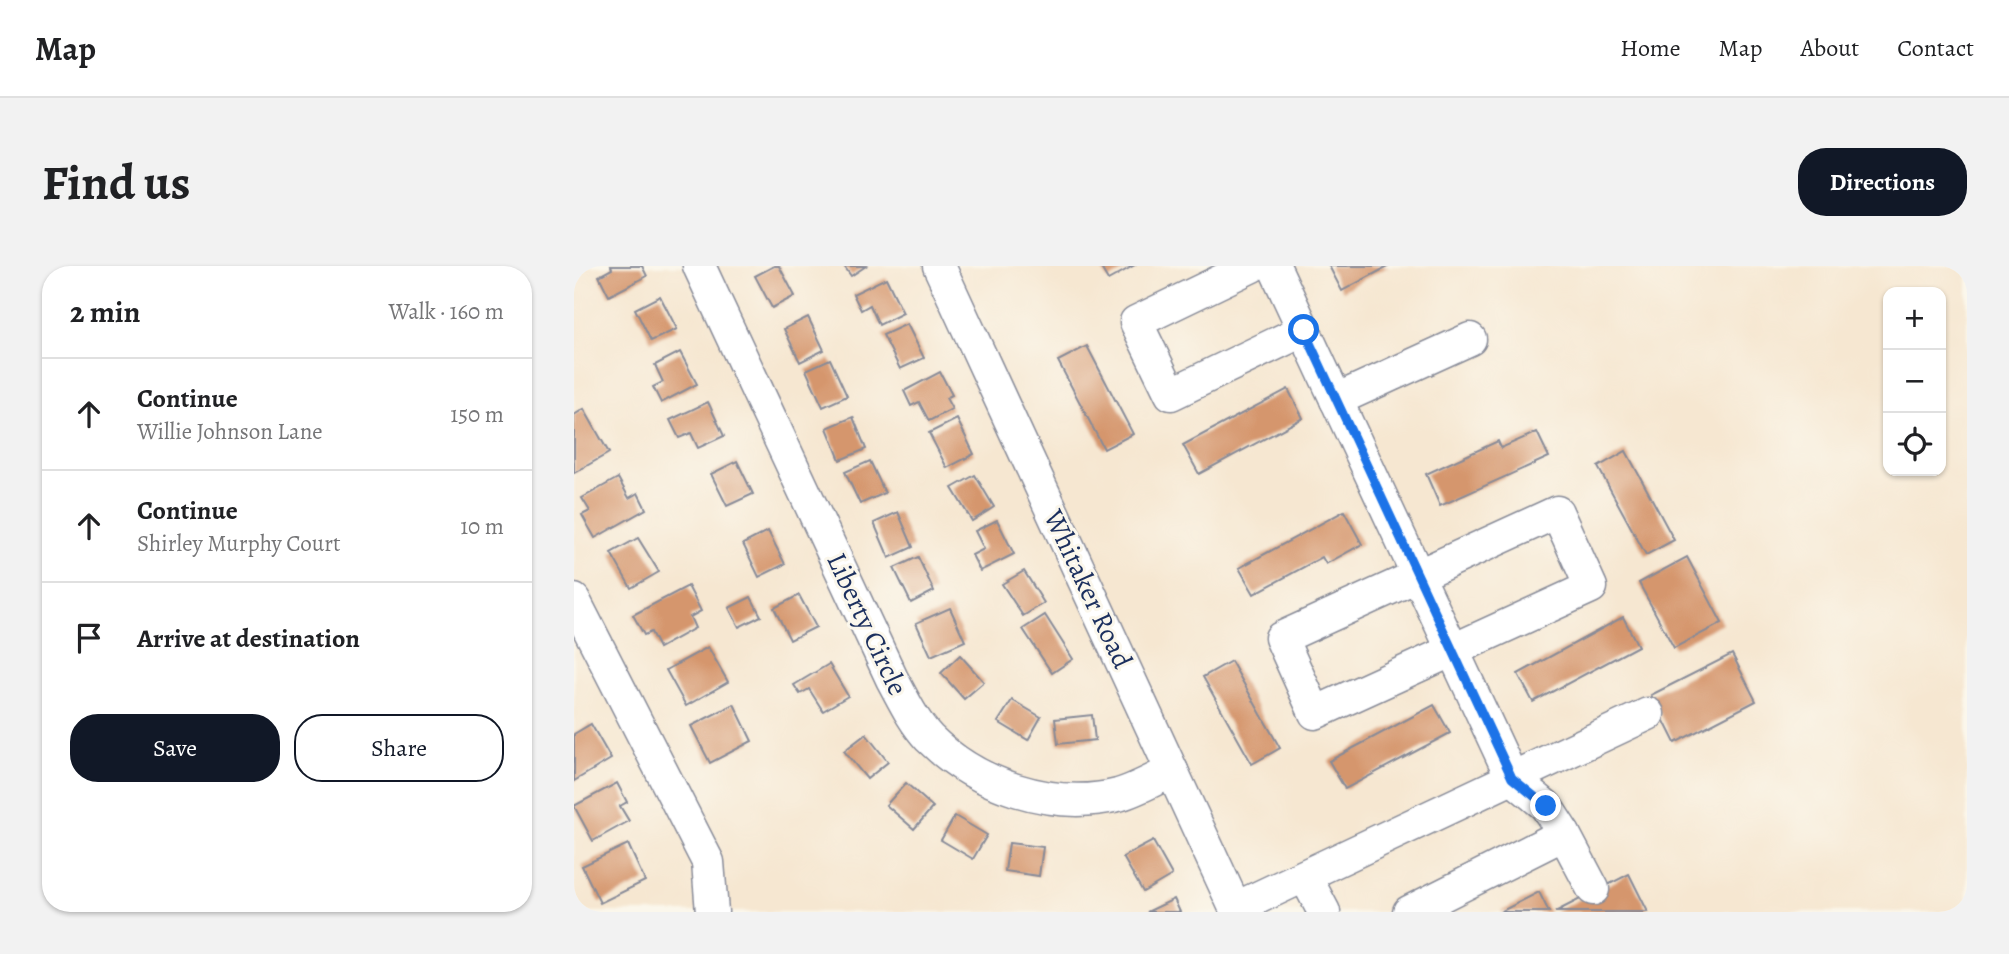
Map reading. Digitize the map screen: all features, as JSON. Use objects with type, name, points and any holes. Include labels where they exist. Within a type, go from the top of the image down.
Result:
[{"type":"street","name":"Liberty Circle","points":[[699,266],[892,679],[909,712],[928,737],[953,759],[1005,787],[1067,799],[1119,794],[1172,771]]},
{"type":"street","name":"Whitaker Road","points":[[939,266],[1237,910]]},
{"type":"street","points":[[1252,266],[1136,322],[1171,394],[1304,330]]},
{"type":"street","points":[[1274,266],[1512,778],[1546,806],[1593,889]]},
{"type":"street","points":[[1336,400],[1470,339]]},
{"type":"street","points":[[1557,512],[1591,587],[1452,650],[1315,713],[1281,638],[1557,512]]},
{"type":"street","points":[[574,600],[708,862],[712,912]]},
{"type":"street","points":[[1237,910],[1648,714]]},
{"type":"street","points":[[1409,912],[1564,834]]},
{"type":"street","points":[[1305,876],[1324,912]]},
{"type":"building","points":[[611,266],[642,266],[647,276],[609,296],[599,276],[612,269]]},
{"type":"building","points":[[779,266],[795,296],[772,308],[755,276]]},
{"type":"building","points":[[844,266],[866,266],[851,276]]},
{"type":"building","points":[[1100,266],[1133,266],[1108,280]]},
{"type":"building","points":[[1329,266],[1389,266],[1342,291]]},
{"type":"building","points":[[886,278],[903,313],[879,325],[870,305],[861,310],[853,294]]},
{"type":"building","points":[[660,296],[677,329],[651,341],[635,309]]},
{"type":"building","points":[[808,317],[824,350],[800,362],[784,329]]},
{"type":"building","points":[[907,324],[924,358],[900,369],[883,335]]},
{"type":"building","points":[[1087,346],[1133,434],[1104,449],[1058,361]]},
{"type":"building","points":[[680,352],[697,384],[661,403],[653,387],[663,382],[655,365]]},
{"type":"building","points":[[830,359],[847,396],[823,407],[806,370]]},
{"type":"building","points":[[940,372],[952,395],[946,398],[952,409],[929,421],[919,402],[911,406],[904,391]]},
{"type":"building","points":[[1288,389],[1303,418],[1199,474],[1183,445]]},
{"type":"building","points":[[708,402],[724,436],[698,448],[691,433],[679,438],[670,420]]},
{"type":"building","points":[[584,409],[609,453],[574,473],[574,415]]},
{"type":"building","points":[[853,417],[866,449],[840,460],[827,428]]},
{"type":"building","points":[[957,419],[974,454],[947,468],[929,433]]},
{"type":"building","points":[[1537,432],[1549,457],[1440,506],[1426,474],[1498,441],[1501,448]]},
{"type":"building","points":[[1626,451],[1674,540],[1646,555],[1598,467]]},
{"type":"building","points":[[737,461],[753,494],[727,506],[711,474]]},
{"type":"building","points":[[870,461],[885,493],[860,504],[845,472]]},
{"type":"building","points":[[975,475],[994,507],[972,521],[952,488]]},
{"type":"building","points":[[618,478],[629,498],[638,493],[646,509],[595,538],[582,515],[590,511],[582,498]]},
{"type":"building","points":[[1344,511],[1362,544],[1326,564],[1322,557],[1254,594],[1239,568]]},
{"type":"building","points":[[898,512],[913,547],[889,558],[874,523]]},
{"type":"building","points":[[997,520],[1014,554],[980,571],[972,555],[984,549],[975,531]]},
{"type":"building","points":[[768,531],[785,564],[759,577],[743,544]]},
{"type":"building","points":[[638,538],[659,572],[631,588],[611,553]]},
{"type":"building","points":[[918,557],[934,591],[911,603],[894,568]]},
{"type":"building","points":[[1687,557],[1722,623],[1674,648],[1639,583]]},
{"type":"building","points":[[1024,571],[1044,603],[1023,616],[1002,584]]},
{"type":"building","points":[[688,586],[701,611],[690,617],[695,628],[659,648],[651,632],[644,635],[633,615]]},
{"type":"building","points":[[799,595],[816,627],[790,640],[774,608]]},
{"type":"building","points":[[751,597],[761,616],[739,627],[729,608]]},
{"type":"building","points":[[950,608],[965,641],[931,656],[916,623]]},
{"type":"building","points":[[1045,615],[1073,659],[1052,673],[1023,629]]},
{"type":"building","points":[[1623,617],[1638,646],[1533,702],[1518,674]]},
{"type":"building","points":[[708,647],[728,682],[686,706],[666,670]]},
{"type":"building","points":[[1732,654],[1756,701],[1675,743],[1651,695]]},
{"type":"building","points":[[960,655],[984,682],[964,699],[941,673]]},
{"type":"building","points":[[1231,661],[1280,748],[1252,764],[1203,677]]},
{"type":"building","points":[[829,664],[848,696],[823,711],[809,689],[800,694],[794,685]]},
{"type":"building","points":[[1012,700],[1041,717],[1028,740],[998,722]]},
{"type":"building","points":[[734,704],[752,741],[710,763],[691,726]]},
{"type":"building","points":[[1434,705],[1450,733],[1345,789],[1329,761]]},
{"type":"building","points":[[1092,715],[1095,740],[1058,744],[1055,719]]},
{"type":"building","points":[[591,724],[611,759],[574,781],[574,734]]},
{"type":"building","points":[[866,734],[888,762],[867,779],[844,751]]},
{"type":"building","points":[[617,783],[627,802],[620,806],[629,821],[593,841],[574,806]]},
{"type":"building","points":[[906,783],[933,807],[914,829],[886,805]]},
{"type":"building","points":[[955,816],[987,835],[973,859],[941,840]]},
{"type":"building","points":[[1153,841],[1172,875],[1143,892],[1123,857]]},
{"type":"building","points":[[1009,843],[1043,847],[1039,876],[1005,871]]},
{"type":"building","points":[[628,844],[645,881],[600,903],[582,866]]},
{"type":"building","points":[[1629,874],[1648,912],[1555,912]]},
{"type":"building","points":[[1539,892],[1549,912],[1500,912]]},
{"type":"building","points":[[1174,899],[1180,912],[1147,912]]},
{"type":"route","points":[[1304,330],[1512,778],[1546,806]]}]
